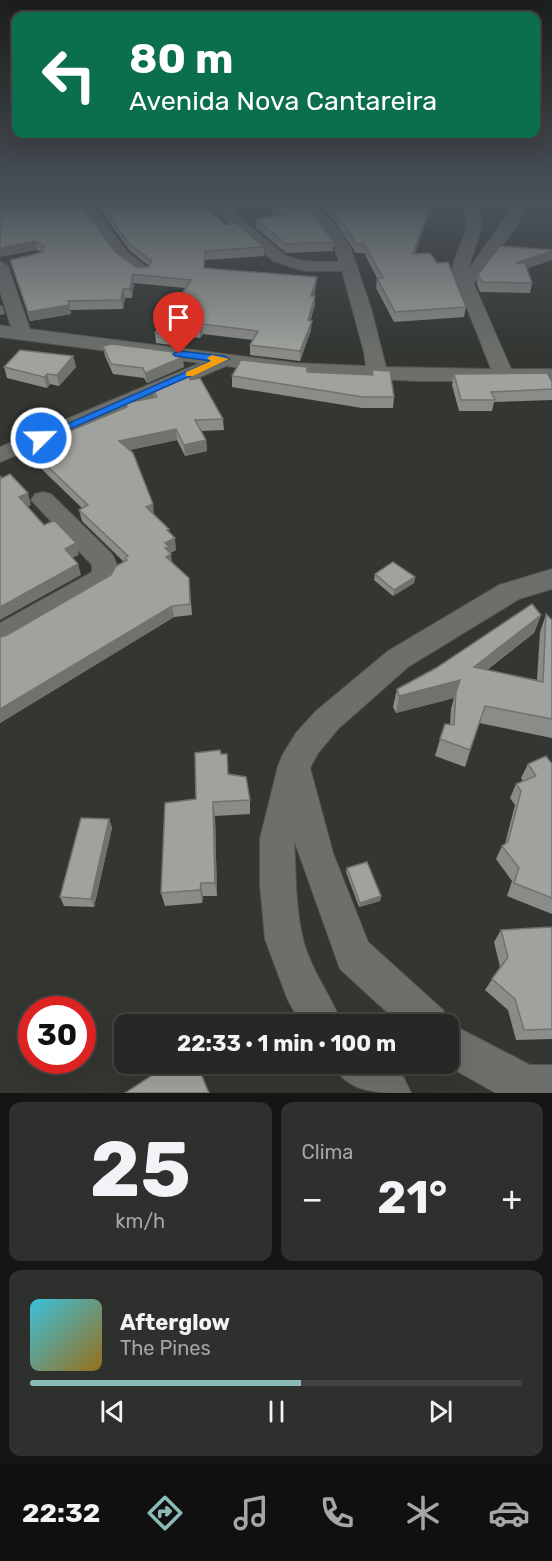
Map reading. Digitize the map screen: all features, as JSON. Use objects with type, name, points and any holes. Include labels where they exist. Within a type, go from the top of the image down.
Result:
[{"type":"street","points":[[120,253],[130,263],[143,270]]},
{"type":"street","points":[[273,253],[290,264],[303,267],[349,267]]},
{"type":"street","points":[[343,253],[375,352],[377,373]]},
{"type":"street","points":[[464,253],[460,270],[503,374]]},
{"type":"street","points":[[465,285],[489,253]]},
{"type":"street","points":[[18,260],[0,265],[22,333]]},
{"type":"street","points":[[0,331],[296,369],[377,373],[552,375]]},
{"type":"street","points":[[0,455],[224,359]]},
{"type":"street","points":[[0,636],[103,578],[105,573],[106,566],[103,561],[43,500]]},
{"type":"street","points":[[317,1014],[301,984],[284,939],[278,885],[277,839],[294,766],[308,743],[327,720],[398,659],[509,592],[528,584],[552,579]]},
{"type":"street","points":[[294,766],[315,853],[354,955],[418,1014]]},
{"type":"street","points":[[459,1049],[527,1087],[552,1086]]},
{"type":"street","points":[[365,1074],[389,1093]]},
{"type":"building","points":[[39,253],[116,253],[136,267],[148,267],[152,261],[141,253],[205,253],[204,268],[317,277],[311,296],[315,296],[308,320],[312,321],[300,351],[250,345],[258,331],[202,324],[200,329],[175,326],[178,336],[155,333],[191,280],[133,274],[130,289],[123,289],[121,300],[68,301],[69,305],[28,312],[10,260]]},
{"type":"building","points":[[369,253],[430,253],[437,263],[448,262],[466,307],[395,312],[377,278],[383,278]]},
{"type":"building","points":[[494,253],[546,253],[516,263],[525,263],[532,283],[482,282],[478,274]]},
{"type":"building","points":[[112,344],[182,353],[183,357],[145,373],[143,368],[111,364],[103,346]]},
{"type":"building","points":[[20,350],[73,356],[57,375],[47,374],[44,377],[4,367]]},
{"type":"building","points":[[241,360],[307,367],[307,372],[373,375],[372,370],[390,371],[394,397],[363,397],[232,376]]},
{"type":"building","points":[[188,373],[190,380],[200,378],[223,419],[195,420],[206,440],[184,445],[176,429],[119,441],[133,453],[153,504],[146,507],[175,538],[165,543],[169,547],[165,548],[171,554],[166,557],[189,578],[190,604],[172,606],[0,709],[0,637],[111,575],[116,566],[127,560],[125,558],[128,556],[79,510],[88,505],[22,442],[46,432],[63,434],[127,407],[126,403],[157,397],[153,388]]},
{"type":"building","points":[[547,373],[552,382],[552,389],[491,392],[495,400],[461,400],[454,374]]},
{"type":"building","points":[[10,474],[28,493],[19,497],[44,525],[56,522],[76,543],[65,549],[78,564],[0,607],[0,476],[2,478]]},
{"type":"building","points":[[393,562],[415,577],[394,590],[375,574]]},
{"type":"building","points":[[532,604],[541,615],[474,667],[543,682],[546,614],[552,620],[552,719],[485,706],[470,750],[440,739],[445,724],[454,725],[456,692],[460,680],[399,696],[397,689],[436,668]]},
{"type":"building","points":[[220,750],[221,754],[227,754],[228,774],[246,777],[250,800],[213,802],[215,883],[201,883],[200,890],[161,893],[165,803],[196,799],[195,753]]},
{"type":"building","points":[[546,756],[552,764],[552,898],[514,883],[519,868],[502,846],[508,842],[521,791],[516,784],[536,776],[528,764]]},
{"type":"building","points":[[81,818],[109,819],[91,899],[60,897]]},
{"type":"building","points":[[367,862],[381,896],[360,903],[347,868]]},
{"type":"building","points":[[551,927],[552,1029],[524,1030],[515,999],[492,979],[508,957],[501,930]]},
{"type":"building","points":[[154,1074],[201,1074],[209,1093],[125,1093]]},
{"type":"slow traffic","points":[[190,374],[224,359],[212,358]]},
{"type":"route","points":[[41,438],[224,359],[179,354]]}]
